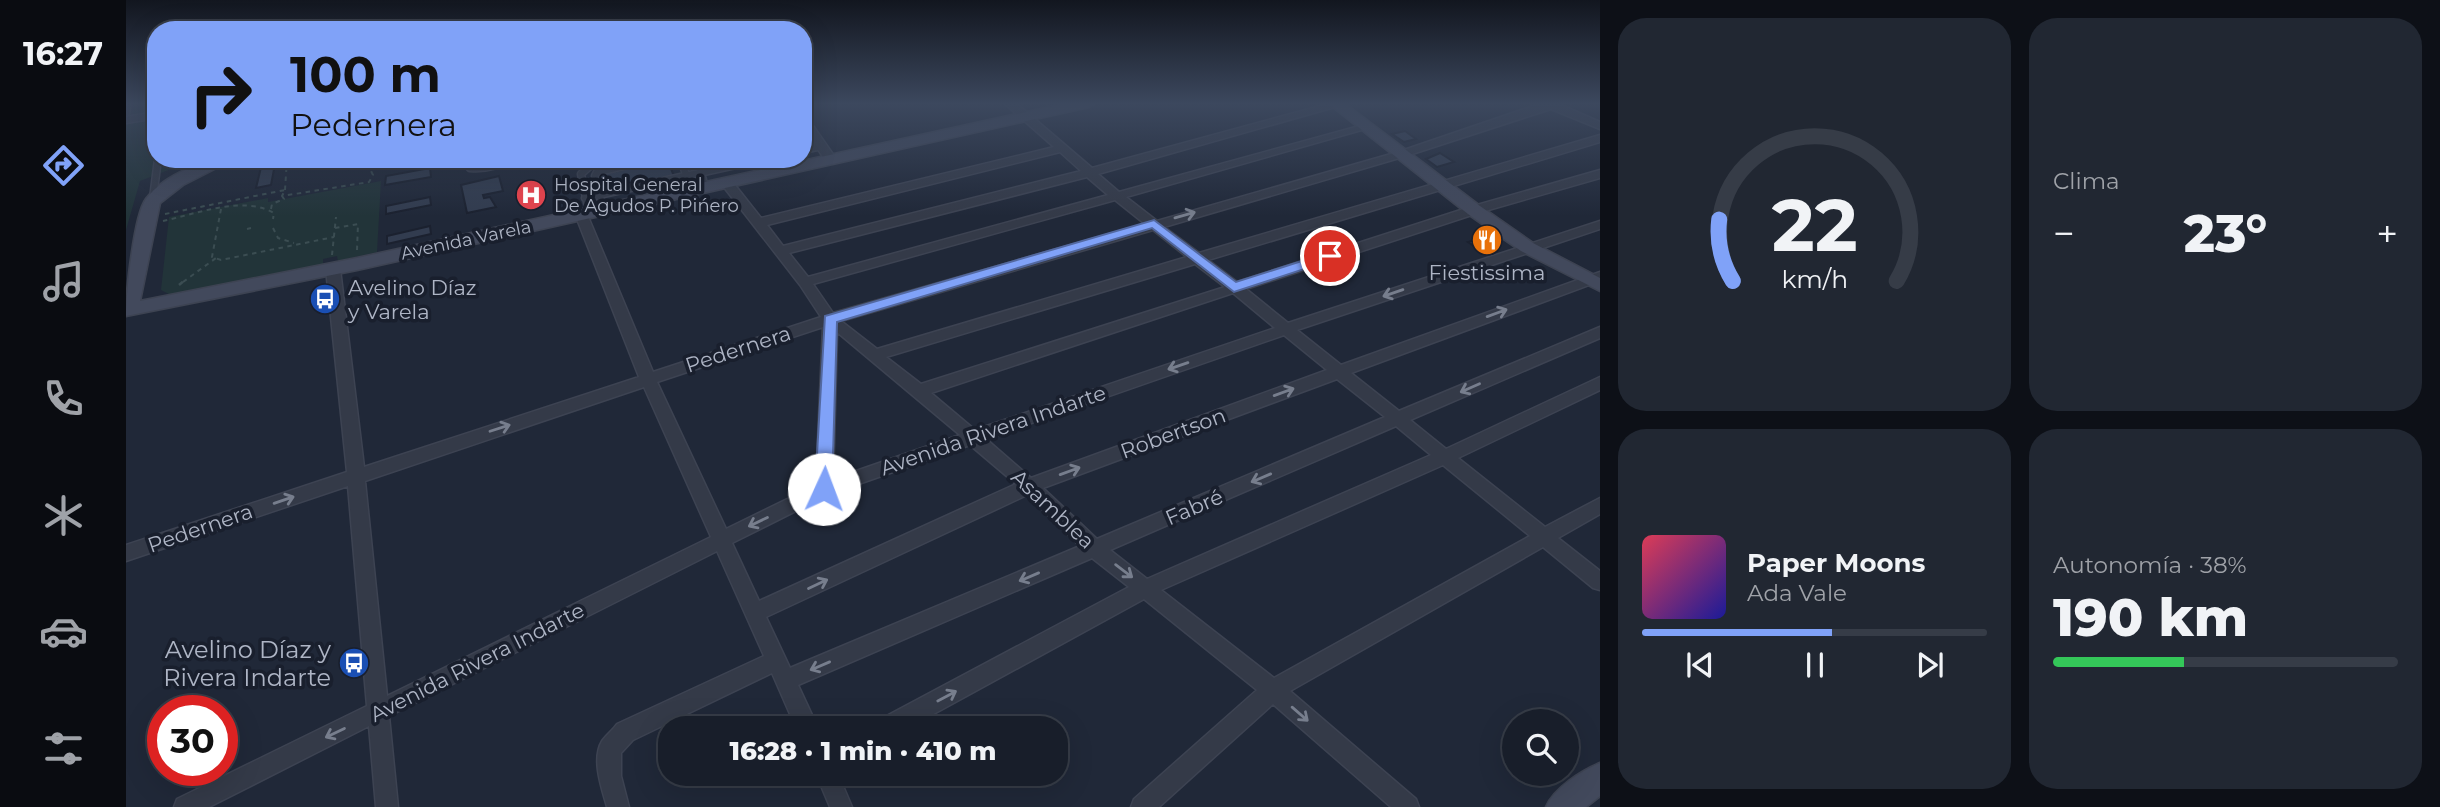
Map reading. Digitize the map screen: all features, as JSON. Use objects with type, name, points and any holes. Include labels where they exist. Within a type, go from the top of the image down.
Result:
[{"type":"main road","name":"Avenida Varela","points":[[812,164],[918,141]]},
{"type":"main road","points":[[1385,141],[1527,247],[1596,280]]},
{"type":"main road","points":[[127,310],[163,191],[179,180],[206,168]]},
{"type":"main road","name":"Avenida Varela","points":[[127,310],[332,262],[358,264],[696,181],[727,183],[795,168]]},
{"type":"main road","points":[[1561,807],[1600,778]]},
{"type":"street","points":[[818,141],[831,160]]},
{"type":"street","points":[[1051,141],[1600,582]]},
{"type":"street","points":[[779,251],[1088,173],[1204,141]]},
{"type":"street","points":[[805,282],[1318,141]]},
{"type":"street","name":"Pedernera","points":[[126,552],[830,319],[1442,141]]},
{"type":"street","points":[[874,355],[1591,141]]},
{"type":"street","points":[[758,223],[1060,149]]},
{"type":"street","points":[[919,391],[1475,210],[1600,174]]},
{"type":"street","name":"Asamblea","points":[[727,183],[805,282],[830,319],[1029,486],[1095,549],[1273,690],[1408,807]]},
{"type":"street","points":[[591,206],[648,379],[802,716]]},
{"type":"street","name":"Avenida Rivera Indarte","points":[[185,807],[824,489],[1527,247],[1600,225]]},
{"type":"street","points":[[332,262],[356,475],[387,807]]},
{"type":"street","name":"Robertson","points":[[756,612],[1029,486],[1596,280]]},
{"type":"street","points":[[824,489],[830,319]]},
{"type":"street","name":"Fabré","points":[[787,680],[1600,332]]},
{"type":"street","points":[[909,716],[1146,588],[1444,457],[1600,383]]},
{"type":"street","points":[[1142,807],[1273,690],[1600,505]]},
{"type":"street","points":[[618,807],[610,776],[610,749],[625,732],[776,660]]},
{"type":"street","points":[[832,786],[841,807]]},
{"type":"lane","points":[[812,148],[822,146]]},
{"type":"lane","points":[[158,168],[158,208]]},
{"type":"lane","points":[[588,168],[581,174],[591,206]]},
{"type":"lane","points":[[591,206],[597,172],[615,168]]},
{"type":"lane","points":[[687,168],[696,181]]},
{"type":"lane","points":[[696,168],[696,181]]},
{"type":"lane","points":[[696,181],[736,168]]},
{"type":"path","points":[[271,209],[272,204],[284,199],[282,196],[286,168]]},
{"type":"path","points":[[282,196],[369,182],[373,175],[370,168]]},
{"type":"path","points":[[158,208],[216,205],[285,190]]},
{"type":"path","points":[[216,205],[216,210]]},
{"type":"path","points":[[163,221],[253,205],[271,209],[274,213],[273,219]]},
{"type":"path","points":[[221,209],[212,257],[221,260],[334,237]]},
{"type":"path","points":[[332,262],[336,217]]},
{"type":"path","points":[[335,228],[358,224],[358,264]]},
{"type":"path","points":[[247,229],[251,228]]},
{"type":"path","points":[[272,228],[278,238],[300,244]]},
{"type":"path","points":[[211,237],[223,234]]},
{"type":"path","points":[[182,282],[216,258]]},
{"type":"shaded area","points":[[126,141],[147,141],[147,168],[174,168],[140,181],[126,230]]},
{"type":"shaded area","points":[[381,181],[377,252],[338,261],[337,256],[323,259],[323,264],[173,296],[161,290],[169,217],[268,198],[268,202]]},
{"type":"building","points":[[1440,153],[1454,162],[1437,167],[1426,159]]},
{"type":"building","points":[[261,168],[274,168],[271,185],[256,188]]},
{"type":"building","points":[[430,168],[431,177],[385,185],[386,176]]},
{"type":"building","points":[[630,168],[671,168],[674,176],[627,183],[628,187],[603,192],[597,172]]},
{"type":"building","points":[[499,176],[503,191],[483,195],[484,198],[490,197],[496,207],[467,213],[461,185]]},
{"type":"building","points":[[430,197],[431,205],[386,214],[386,206]]},
{"type":"building","points":[[430,226],[431,234],[387,244],[387,236]]},
{"type":"building","name":"Fiestissima","points":[[1493,234],[1498,238],[1498,244],[1480,250],[1468,242]]},
{"type":"place","name":"Hospital General De Agudos P. Pińero","points":[[531,195]]},
{"type":"place","name":"Fiestissima","points":[[1487,240]]},
{"type":"place","name":"Avelino Díaz y Varela","points":[[325,299]]},
{"type":"place","name":"Avelino Díaz y Rivera Indarte","points":[[354,663]]},
{"type":"route","points":[[824,489],[830,319],[1154,224],[1234,287],[1330,256]]}]
